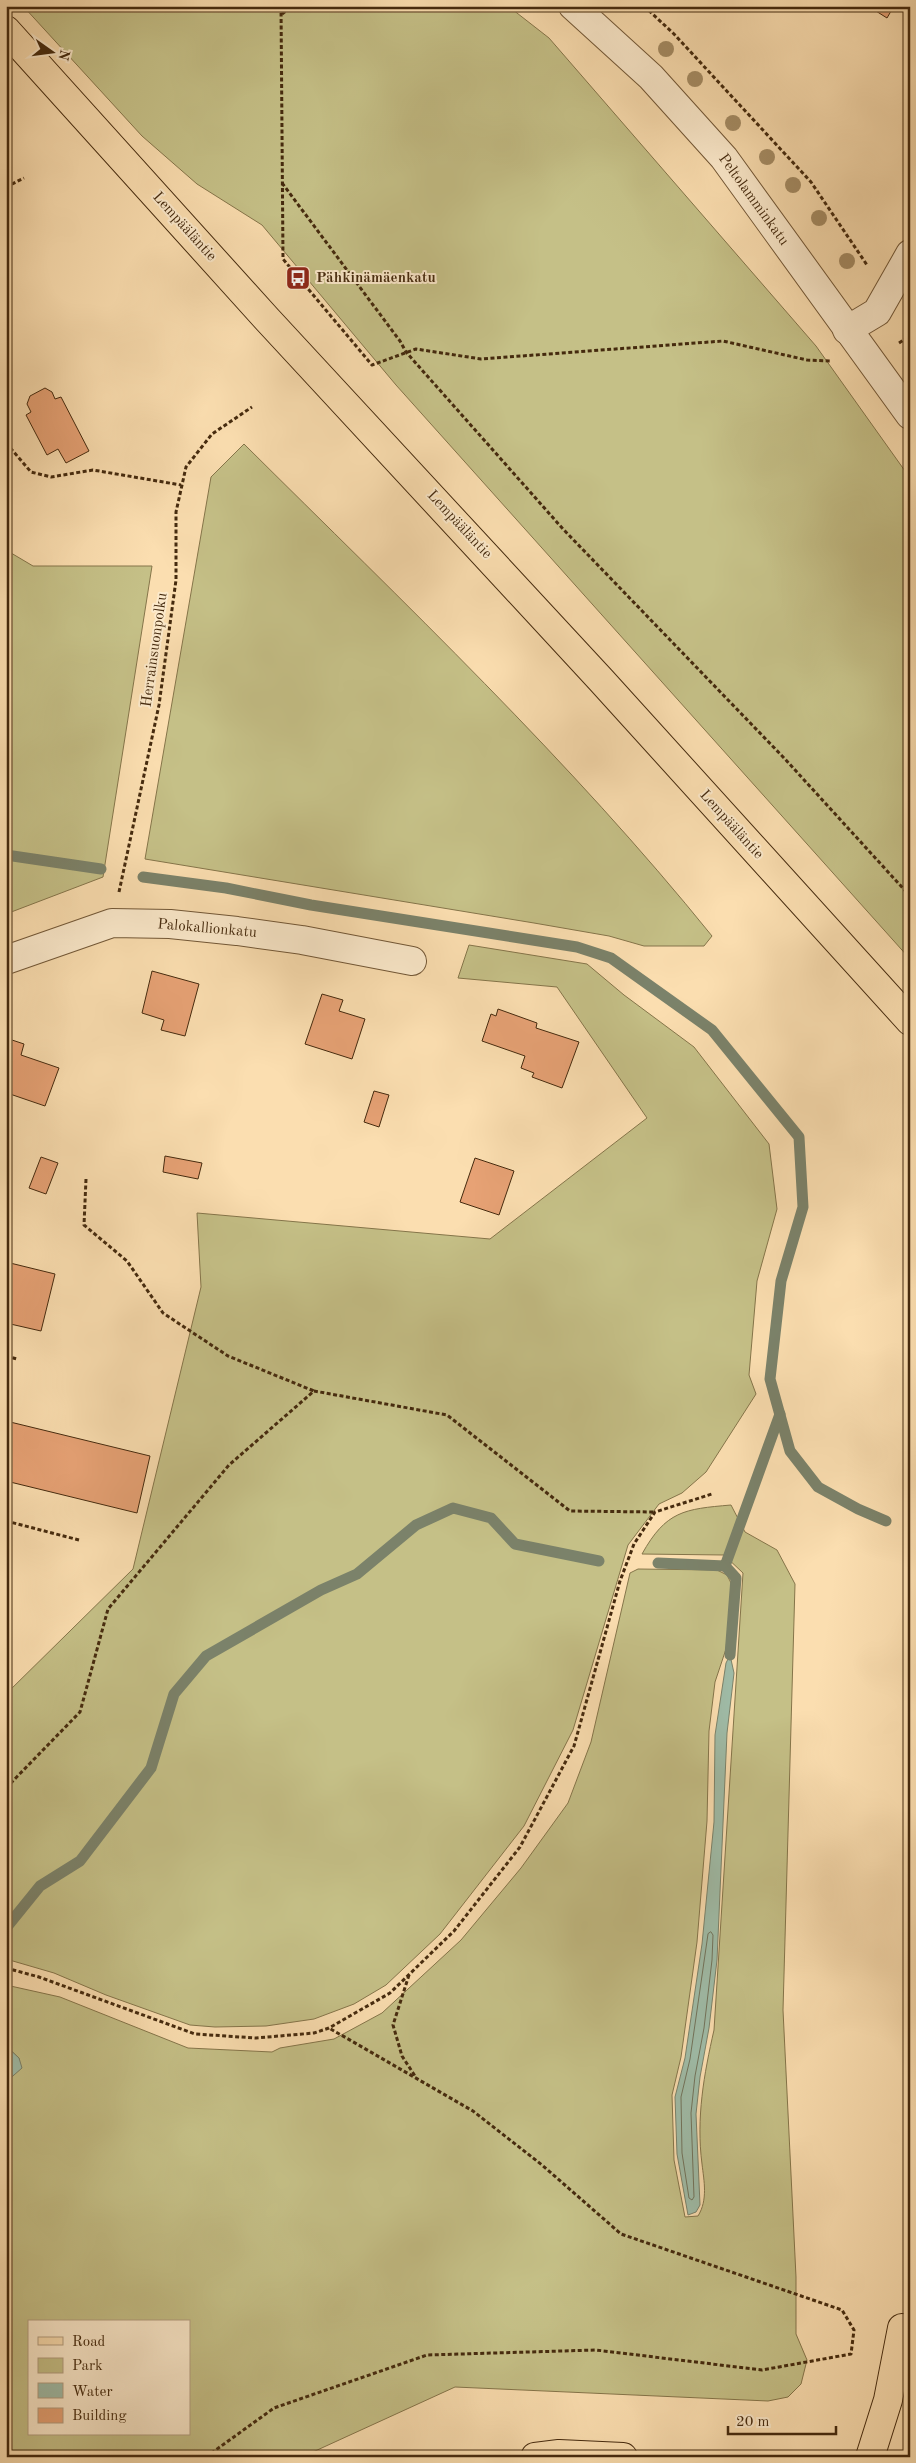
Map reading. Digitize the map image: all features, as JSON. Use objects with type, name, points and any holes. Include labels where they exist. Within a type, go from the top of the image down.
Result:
[{"type":"main road","name":"Lempääläntie","points":[[6,30],[260,311],[601,680],[910,1021]]},
{"type":"main road","points":[[870,2457],[888,2400],[902,2328],[910,2377]]},
{"type":"main road","points":[[535,2457],[559,2454],[623,2457]]},
{"type":"street","name":"Peltolamminkatu","points":[[573,6],[650,77],[724,158],[910,415]]},
{"type":"street","points":[[847,330],[877,312],[910,254]]},
{"type":"street","name":"Palokallionkatu","points":[[6,960],[112,923],[170,924],[237,931],[302,940],[412,962]]},
{"type":"path","points":[[281,6],[283,259],[372,365],[416,349],[480,359],[723,341],[807,360],[871,362]]},
{"type":"path","points":[[281,14],[293,6]]},
{"type":"path","points":[[644,6],[674,34],[811,182],[886,296]]},
{"type":"path","points":[[6,187],[24,178]]},
{"type":"path","points":[[282,183],[400,340],[406,352],[563,529],[785,759],[910,896]]},
{"type":"path","name":"Herrainsuonpolku","points":[[112,923],[130,850],[162,687],[176,580],[176,512],[181,485],[186,468],[212,434],[252,407]]},
{"type":"path","points":[[6,443],[31,472],[51,477],[92,470],[181,485]]},
{"type":"path","points":[[86,1179],[84,1225],[127,1261],[163,1312],[228,1356],[314,1391],[447,1415],[570,1511],[655,1512],[712,1494]]},
{"type":"path","points":[[6,1356],[17,1359]]},
{"type":"path","points":[[6,1788],[80,1712],[108,1609],[229,1465],[314,1391]]},
{"type":"path","points":[[6,1968],[39,1977],[195,2034],[256,2038],[314,2033],[329,2028],[390,1993],[454,1931],[520,1847],[574,1746],[620,1581],[634,1544],[655,1512]]},
{"type":"path","points":[[6,1521],[79,1540]]},
{"type":"path","points":[[409,1974],[394,2025],[402,2056],[416,2078]]},
{"type":"path","points":[[206,2457],[274,2408],[427,2355],[596,2350],[762,2370],[851,2354],[854,2330],[842,2310],[621,2234],[542,2165],[473,2111],[329,2028]]},
{"type":"green space","points":[[23,6],[508,6],[549,38],[816,346],[910,478],[910,959],[396,385],[262,225],[197,184],[142,136]]},
{"type":"green space","points":[[244,444],[485,684],[601,807],[712,936],[704,946],[644,946],[609,936],[145,859],[211,477]]},
{"type":"green space","points":[[6,550],[33,566],[152,566],[103,877],[6,914]]},
{"type":"green space","points":[[469,945],[587,964],[624,995],[694,1047],[769,1144],[777,1209],[757,1281],[749,1375],[756,1394],[706,1472],[682,1493],[659,1504],[628,1545],[573,1730],[524,1826],[440,1934],[386,1985],[354,2004],[314,2019],[266,2026],[215,2027],[190,2025],[106,1995],[54,1973],[6,1959],[6,1694],[133,1569],[201,1287],[197,1213],[490,1239],[647,1118],[557,987],[458,978]]},
{"type":"green space","points":[[731,1505],[745,1532],[777,1550],[795,1584],[783,2010],[796,2277],[796,2334],[807,2360],[801,2384],[788,2397],[768,2401],[455,2387],[302,2457],[6,2457],[6,2082],[13,2076],[19,2058],[6,2046],[6,1985],[60,1997],[188,2048],[272,2052],[280,2048],[334,2039],[382,2013],[461,1940],[521,1868],[568,1803],[591,1742],[630,1573],[638,1569],[717,1570],[727,1575],[732,1585],[726,1649],[715,1682],[709,1731],[707,1821],[697,1942],[681,2057],[672,2095],[674,2160],[685,2217],[698,2216],[704,2197],[700,2147],[702,2096],[714,2030],[743,1573],[724,1555],[642,1554],[659,1529],[668,1521],[678,1515],[701,1508]]},
{"type":"water","points":[[730,1655],[734,1673],[727,1733],[717,1960],[696,2114],[700,2205],[696,2212],[688,2215],[677,2154],[675,2097],[685,2058],[702,1944],[714,1822],[715,1735],[726,1663]]},
{"type":"water","points":[[6,2046],[19,2058],[22,2068],[6,2082]]},
{"type":"building","points":[[868,6],[894,6],[887,18]]},
{"type":"building","points":[[45,388],[52,392],[55,399],[61,397],[89,451],[66,463],[58,449],[47,455],[26,415],[31,412],[27,404],[30,396]]},
{"type":"building","points":[[152,971],[199,984],[185,1036],[161,1030],[164,1020],[142,1013]]},
{"type":"building","points":[[322,994],[343,1000],[339,1011],[365,1019],[352,1059],[305,1044]]},
{"type":"building","points":[[498,1009],[537,1023],[536,1028],[579,1042],[562,1088],[532,1077],[534,1073],[521,1068],[525,1056],[482,1041],[491,1014],[496,1016]]},
{"type":"building","points":[[6,1038],[24,1044],[21,1055],[59,1068],[45,1106],[7,1093],[9,1085],[6,1084]]},
{"type":"building","points":[[374,1091],[389,1095],[379,1127],[364,1122]]},
{"type":"building","points":[[165,1156],[202,1163],[198,1179],[163,1172]]},
{"type":"building","points":[[41,1157],[58,1163],[46,1194],[29,1188]]},
{"type":"building","points":[[475,1158],[514,1171],[499,1215],[460,1202]]},
{"type":"building","points":[[6,1262],[55,1274],[41,1331],[6,1323]]},
{"type":"building","points":[[6,1421],[150,1456],[137,1513],[6,1481]]},
{"type":"waterway","points":[[6,855],[101,869]]},
{"type":"waterway","points":[[143,877],[226,888],[311,905],[577,947],[611,958],[712,1030],[799,1137],[803,1207],[781,1281],[770,1379],[790,1451],[818,1487],[858,1509],[886,1521]]},
{"type":"waterway","points":[[658,1563],[725,1566],[780,1414]]},
{"type":"waterway","points":[[6,1928],[40,1886],[80,1861],[151,1768],[174,1694],[206,1656],[321,1590],[357,1574],[416,1525],[453,1508],[491,1518],[515,1544],[599,1561]]},
{"type":"waterway","points":[[725,1566],[736,1578],[730,1655]]},
{"type":"place","name":"Pähkinämäenkatu","points":[[298,278]]}]
